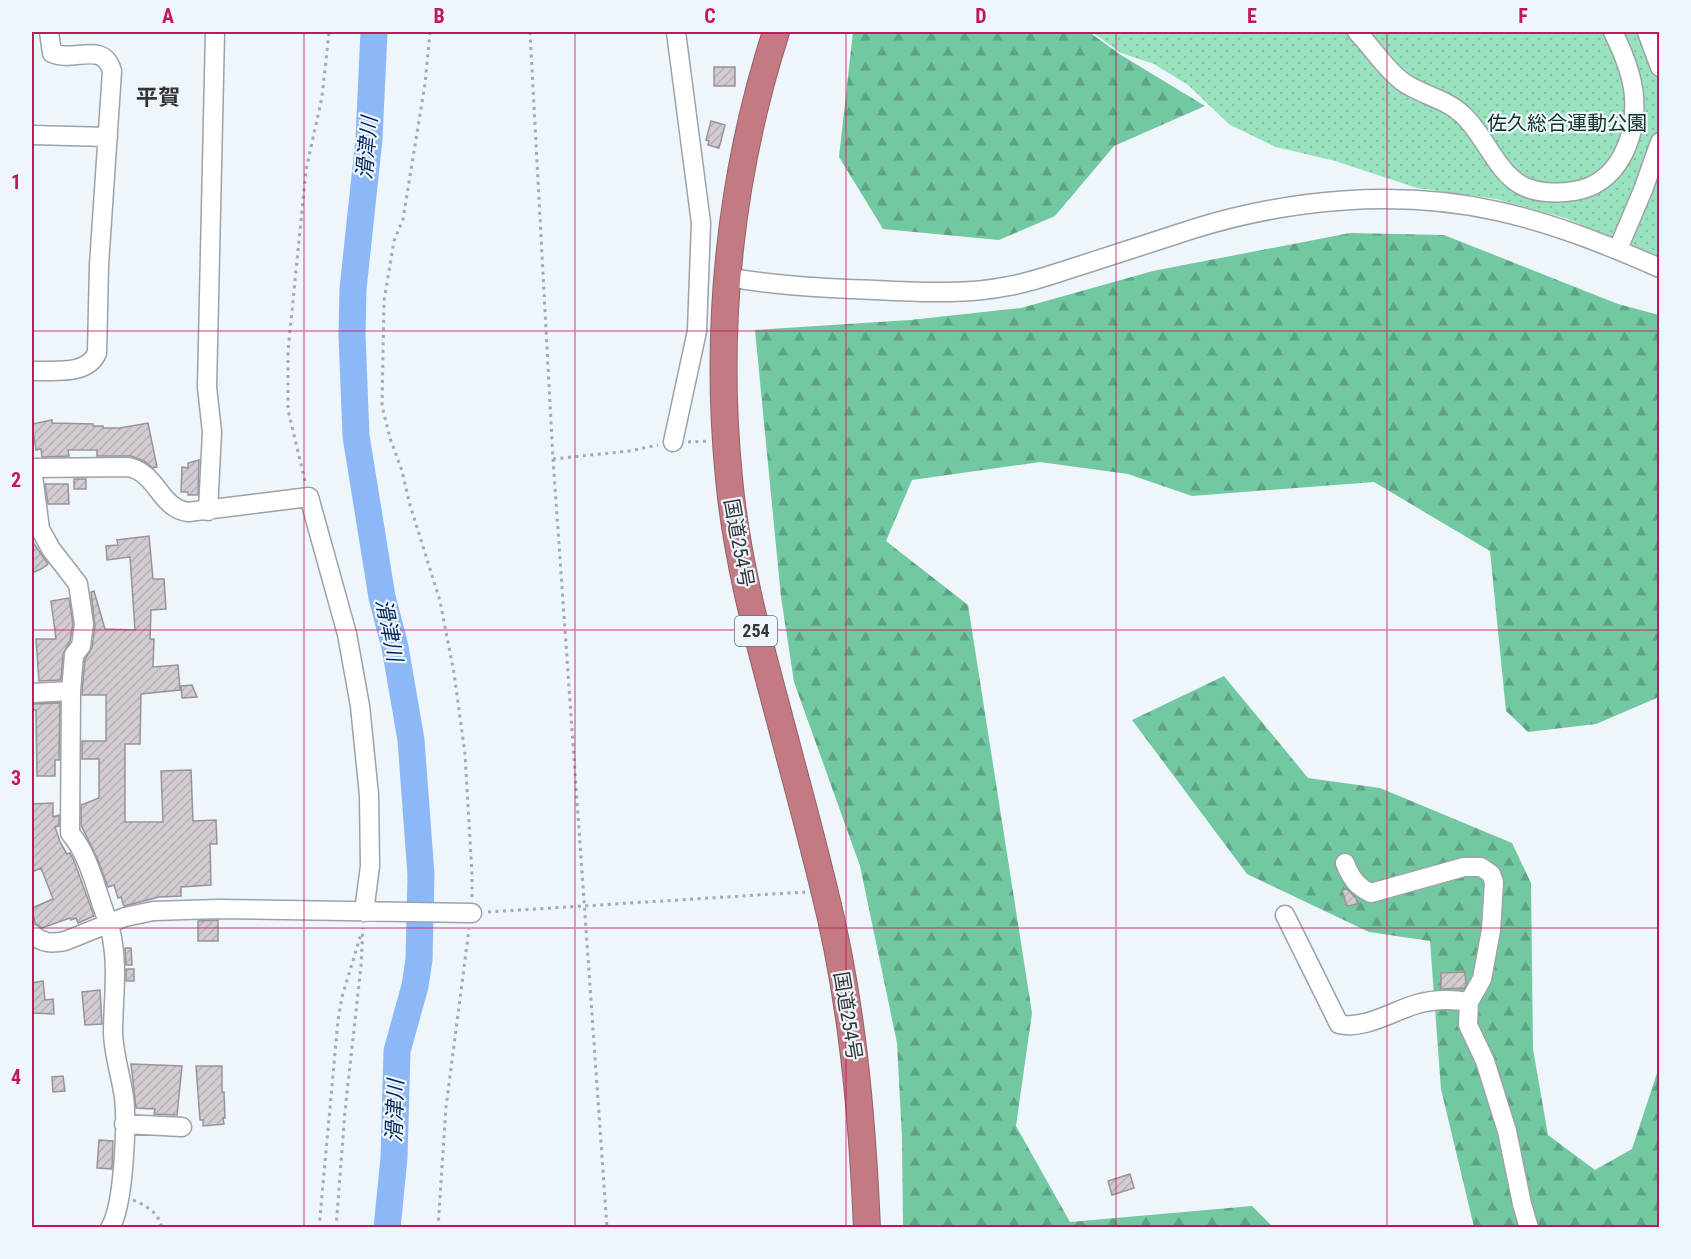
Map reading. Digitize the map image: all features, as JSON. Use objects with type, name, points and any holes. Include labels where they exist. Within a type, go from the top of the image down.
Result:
[{"type":"highway","name":"国道254号","points":[[776,32],[757,99],[731,231],[724,358],[729,480],[757,635],[825,891],[851,1022],[858,1079],[867,1227]]},
{"type":"street","points":[[32,372],[82,368],[94,360],[97,353],[99,265],[112,71],[109,61],[104,56],[52,53],[49,32]]},
{"type":"street","points":[[208,511],[212,432],[207,387],[215,32]]},
{"type":"street","points":[[673,442],[697,331],[702,240],[676,32]]},
{"type":"street","points":[[1357,32],[1402,81],[1461,112],[1478,130],[1505,172],[1521,184],[1537,190],[1568,192],[1590,187],[1605,177],[1621,159],[1631,136],[1634,96],[1629,69],[1613,32]]},
{"type":"street","points":[[1647,32],[1659,67]]},
{"type":"street","points":[[32,135],[108,137]]},
{"type":"street","points":[[1617,249],[1643,190],[1659,142]]},
{"type":"street","points":[[727,277],[813,288],[925,292],[993,289],[1050,275],[1195,229],[1255,213],[1359,200],[1472,206],[1541,223],[1617,249],[1659,268]]},
{"type":"street","points":[[110,1227],[115,1220],[120,1194],[124,1124],[124,1096],[113,1035],[115,967],[112,937],[80,845],[70,833],[71,691],[74,655],[81,646],[84,624],[78,584],[51,549],[40,529],[32,468],[128,467],[138,469],[178,511],[208,511],[309,497],[347,634],[360,706],[369,795],[370,866],[365,918]]},
{"type":"street","points":[[32,693],[71,691]]},
{"type":"street","points":[[1345,863],[1350,876],[1361,889],[1371,893],[1385,891],[1464,867],[1481,867],[1491,874],[1494,882],[1491,930],[1482,979],[1469,1002],[1468,1025],[1485,1061],[1507,1131],[1521,1204],[1529,1227]]},
{"type":"street","points":[[32,934],[39,940],[54,944],[139,913],[162,910],[218,909],[365,918],[470,913]]},
{"type":"street","points":[[1286,915],[1339,1024],[1354,1026],[1418,1004],[1453,999],[1469,1002]]},
{"type":"street","points":[[124,1124],[182,1127]]},
{"type":"path","points":[[309,497],[288,410],[288,351],[306,170],[322,97],[329,32]]},
{"type":"path","points":[[430,32],[425,84],[402,219],[394,241],[384,301],[382,406],[440,601],[454,673],[465,754],[472,874],[470,913],[446,1107],[438,1227]]},
{"type":"path","points":[[530,32],[553,459],[607,1227]]},
{"type":"path","points":[[553,459],[629,451],[673,442],[726,440]]},
{"type":"path","points":[[470,913],[825,891]]},
{"type":"path","points":[[319,1227],[338,1020],[342,997],[365,918]]},
{"type":"path","points":[[336,1227],[345,1111],[365,918]]},
{"type":"path","points":[[120,1194],[154,1212],[160,1219],[162,1227]]},
{"type":"green space","points":[[853,32],[1089,32],[1121,55],[1205,106],[1114,146],[1055,216],[999,240],[883,229],[839,157]]},
{"type":"green space","name":"佐久総合運動公園","points":[[1092,32],[1659,32],[1659,256],[1565,218],[1496,199],[1417,188],[1335,161],[1276,147],[1230,125],[1188,85],[1154,64],[1121,53]]},
{"type":"green space","points":[[1350,233],[1444,235],[1618,304],[1659,315],[1659,697],[1596,724],[1528,732],[1506,711],[1490,551],[1374,482],[1192,496],[1128,474],[1040,462],[912,480],[886,541],[968,605],[1032,1013],[1016,1126],[1070,1222],[1252,1206],[1273,1227],[903,1227],[902,1138],[897,1043],[860,866],[794,682],[781,597],[755,330],[910,320],[1021,308],[1153,271]]},
{"type":"green space","points":[[1224,676],[1308,778],[1380,788],[1512,843],[1531,883],[1533,1049],[1548,1135],[1595,1170],[1632,1149],[1659,1067],[1659,1227],[1474,1227],[1441,1089],[1430,941],[1369,932],[1247,874],[1132,720]]},
{"type":"building","points":[[714,67],[735,67],[735,86],[714,86]]},
{"type":"building","points":[[711,121],[725,125],[719,148],[708,145],[709,141],[706,140]]},
{"type":"building","points":[[52,420],[52,423],[93,424],[93,426],[103,426],[103,428],[120,428],[148,423],[157,467],[153,468],[144,461],[131,456],[97,456],[97,450],[68,450],[69,456],[42,457],[41,449],[36,450],[32,424]]},
{"type":"building","points":[[199,460],[198,495],[181,492],[182,467],[188,468],[188,463]]},
{"type":"building","points":[[74,479],[86,479],[86,489],[74,489]]},
{"type":"building","points":[[45,484],[68,484],[69,504],[48,504]]},
{"type":"building","points":[[149,536],[153,579],[164,579],[166,609],[151,610],[150,639],[154,639],[153,667],[178,665],[180,690],[141,694],[140,744],[125,744],[125,822],[163,822],[161,771],[191,770],[193,821],[216,820],[217,844],[210,844],[211,885],[181,887],[181,896],[159,897],[124,906],[121,897],[118,898],[114,885],[108,887],[81,825],[81,805],[99,798],[99,759],[82,759],[82,741],[106,741],[106,695],[82,695],[82,692],[85,659],[92,648],[95,626],[91,592],[94,591],[105,629],[135,630],[130,557],[107,560],[106,546],[118,545],[117,540]]},
{"type":"building","points":[[32,541],[48,564],[32,573]]},
{"type":"building","points":[[69,598],[73,624],[70,641],[63,654],[61,680],[39,681],[36,639],[56,639],[51,601]]},
{"type":"building","points":[[192,685],[197,697],[182,698],[181,686]]},
{"type":"building","points":[[60,703],[59,760],[55,760],[55,776],[37,776],[36,710],[33,710],[33,704]]},
{"type":"building","points":[[53,803],[53,817],[59,815],[59,826],[55,827],[60,842],[74,861],[94,916],[78,923],[76,918],[71,920],[70,918],[42,928],[35,923],[32,908],[53,899],[41,868],[32,872],[32,804]]},
{"type":"building","points":[[1347,889],[1356,898],[1358,904],[1347,906],[1342,890]]},
{"type":"building","points":[[218,920],[218,941],[198,941],[198,921]]},
{"type":"building","points":[[125,948],[131,948],[132,965],[126,965]]},
{"type":"building","points":[[126,969],[134,969],[134,981],[126,981]]},
{"type":"building","points":[[1465,972],[1466,985],[1464,988],[1441,989],[1441,973]]},
{"type":"building","points":[[43,981],[45,1000],[53,999],[54,1014],[32,1013],[32,983]]},
{"type":"building","points":[[100,990],[102,1024],[85,1025],[82,992]]},
{"type":"building","points":[[131,1064],[182,1066],[177,1115],[154,1114],[155,1109],[136,1108]]},
{"type":"building","points":[[196,1066],[222,1066],[224,1124],[203,1126],[203,1120],[200,1120]]},
{"type":"building","points":[[63,1076],[65,1091],[53,1092],[52,1077]]},
{"type":"building","points":[[99,1140],[113,1141],[112,1169],[97,1168]]},
{"type":"building","points":[[1130,1174],[1134,1188],[1112,1195],[1108,1181]]},
{"type":"waterway","name":"滑津川","points":[[374,32],[369,139],[353,289],[352,335],[356,436],[382,597],[395,647],[411,740],[421,875],[419,960],[415,986],[397,1051],[394,1158],[387,1228]]},
{"type":"district","name":"平賀","points":[[158,97]]}]
